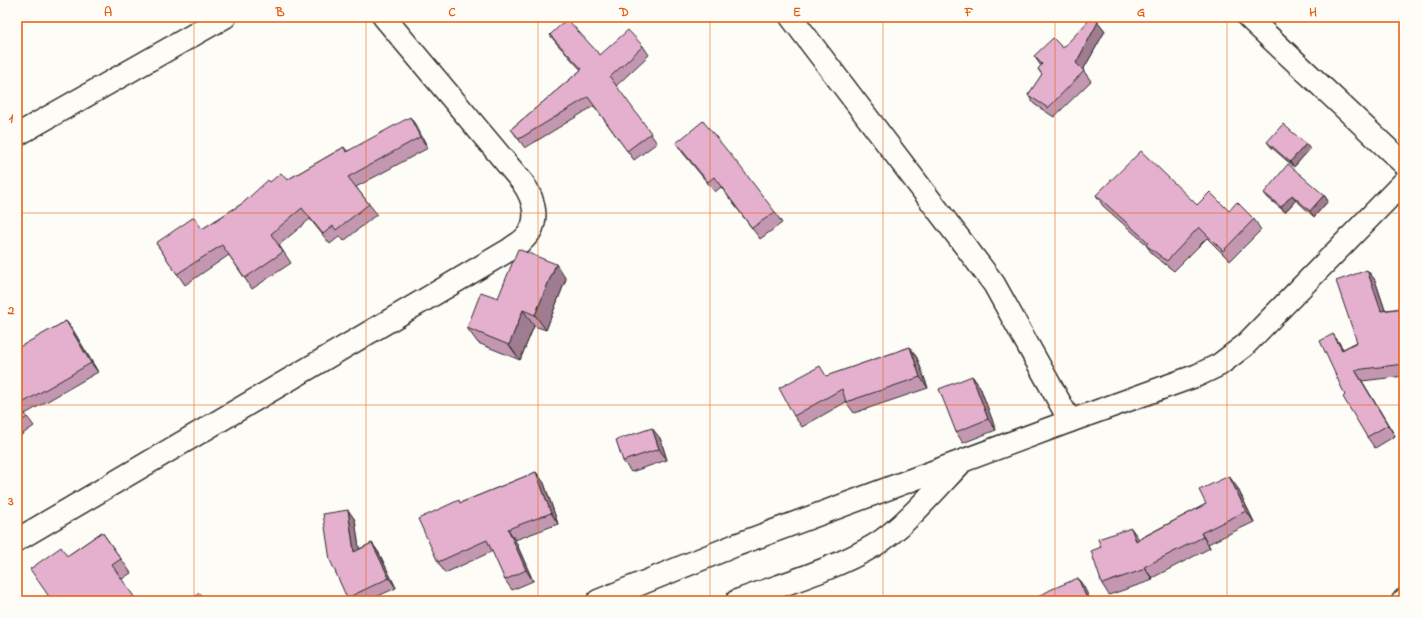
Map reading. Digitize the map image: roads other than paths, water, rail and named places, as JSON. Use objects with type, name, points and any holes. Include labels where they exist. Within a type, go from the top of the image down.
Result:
[{"type":"street","points":[[17,135],[224,17]]},
{"type":"street","points":[[17,540],[509,250],[525,238],[533,224],[535,211],[532,197],[529,192],[384,17]]},
{"type":"street","points":[[791,17],[994,284],[1070,421]]},
{"type":"street","points":[[1248,17],[1404,164]]},
{"type":"street","points":[[598,601],[736,545],[1198,375],[1219,365],[1244,346],[1404,182]]},
{"type":"street","points":[[737,601],[841,562],[876,544],[904,521],[964,460]]}]
